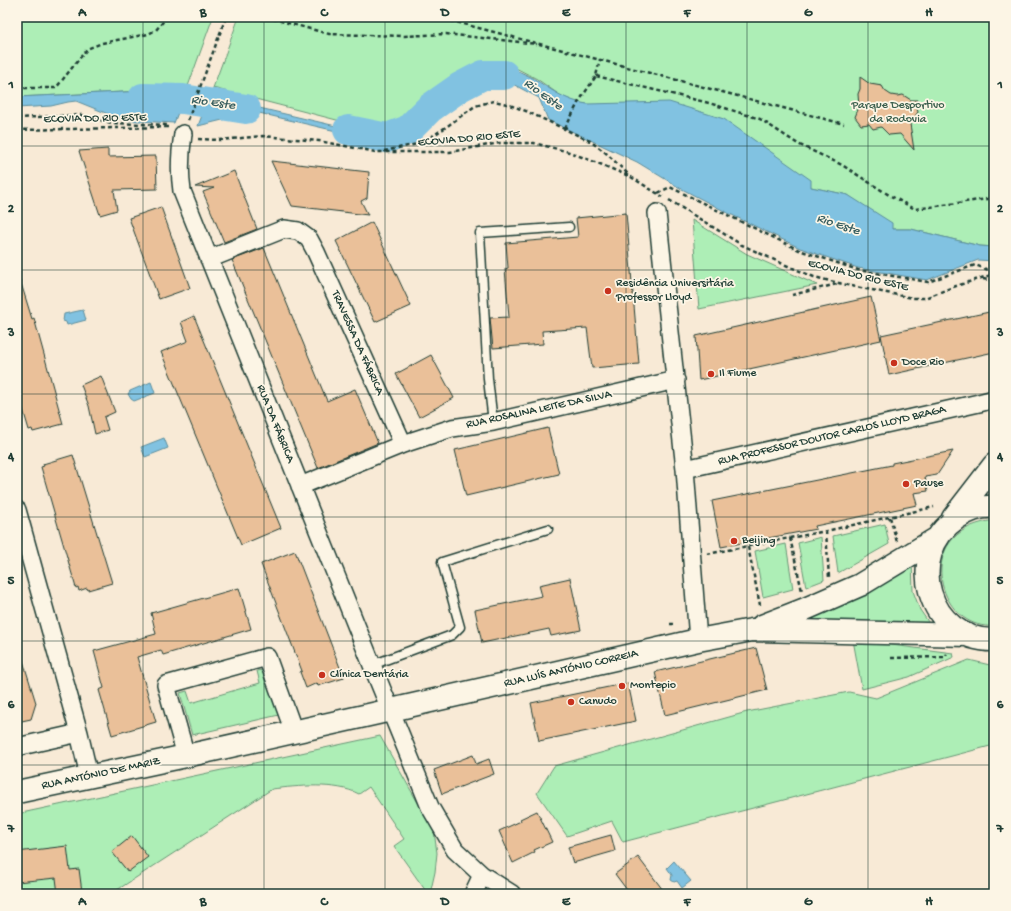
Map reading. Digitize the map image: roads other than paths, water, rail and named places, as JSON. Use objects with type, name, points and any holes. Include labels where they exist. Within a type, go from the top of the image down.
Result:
[{"type":"street","name":"RUA DA FÁBRICA","points":[[182,130],[179,174],[182,191],[430,807],[455,850],[482,875],[512,894]]},
{"type":"street","points":[[657,213],[685,469],[698,640]]},
{"type":"street","name":"TRAVESSA DA FÁBRICA","points":[[209,259],[284,228],[298,231],[308,239],[316,252],[403,444]]},
{"type":"street","name":"RUA ROSALINA LEITE DA SILVA","points":[[403,444],[452,428],[493,422],[676,380]]},
{"type":"street","name":"RUA PROFESSOR DOUTOR CARLOS LLOYD BRAGA","points":[[685,469],[989,403]]},
{"type":"street","points":[[300,486],[403,444]]},
{"type":"street","points":[[986,639],[954,627],[943,618],[934,605],[929,592],[927,565],[930,553],[943,531],[994,465]]},
{"type":"street","name":"RUA LUÍS ANTÓNIO CORREIA","points":[[391,710],[698,640],[752,630],[860,585],[943,531],[963,514],[978,508],[994,507]]},
{"type":"street","points":[[17,510],[79,733],[89,776]]},
{"type":"street","name":"RUA LUÍS ANTÓNIO CORREIA","points":[[752,630],[986,639]]},
{"type":"street","points":[[186,756],[166,685],[267,657],[294,732]]},
{"type":"street","name":"RUA ANTÓNIO DE MARIZ","points":[[17,792],[391,710]]},
{"type":"street","points":[[17,747],[79,733]]},
{"type":"street","points":[[473,894],[482,875]]},
{"type":"lane","points":[[493,422],[488,379],[480,233],[569,227]]},
{"type":"lane","points":[[372,665],[452,635],[460,627],[442,562],[548,529]]},
{"type":"water","points":[[507,67],[533,78],[565,97],[587,104],[669,102],[724,119],[811,180],[811,187],[848,195],[892,223],[892,229],[911,229],[980,246],[994,247],[994,261],[978,260],[927,280],[858,268],[800,248],[680,188],[637,162],[548,120],[539,98],[507,81],[479,84],[414,136],[392,144],[259,113],[247,114],[198,126],[210,94],[251,106],[387,138],[408,130],[430,108],[487,70]]},
{"type":"water","points":[[187,89],[174,123],[123,120],[76,101],[51,106],[17,108],[17,97]]},
{"type":"water","points":[[83,310],[86,320],[67,325],[66,322],[63,321],[64,314]]},
{"type":"water","points":[[151,382],[155,393],[134,401],[131,399],[128,394],[130,391]]},
{"type":"water","points":[[164,438],[168,448],[145,457],[141,447]]},
{"type":"water","points":[[674,861],[691,881],[682,888],[677,881],[674,882],[671,880],[672,875],[667,868]]},
{"type":"waterway","name":"Rio Este","points":[[348,130],[387,138],[408,130],[430,108],[460,87],[483,75],[504,75]]},
{"type":"waterway","name":"Rio Este","points":[[143,98],[183,99],[246,109]]},
{"type":"place","name":"Residência Universitária Professor Lloyd","points":[[608,291]]},
{"type":"place","name":"Doce Rio","points":[[894,363]]},
{"type":"place","name":"Il Fiume","points":[[711,374]]},
{"type":"place","name":"Pause","points":[[906,484]]},
{"type":"place","name":"Beijing","points":[[734,541]]},
{"type":"place","name":"Clínica Dentária","points":[[322,675]]},
{"type":"place","name":"Montepio","points":[[622,686]]},
{"type":"place","name":"Canudo","points":[[571,702]]},
{"type":"park label","name":"Parque Desportivo da Rodovia","points":[[898,113]]}]
